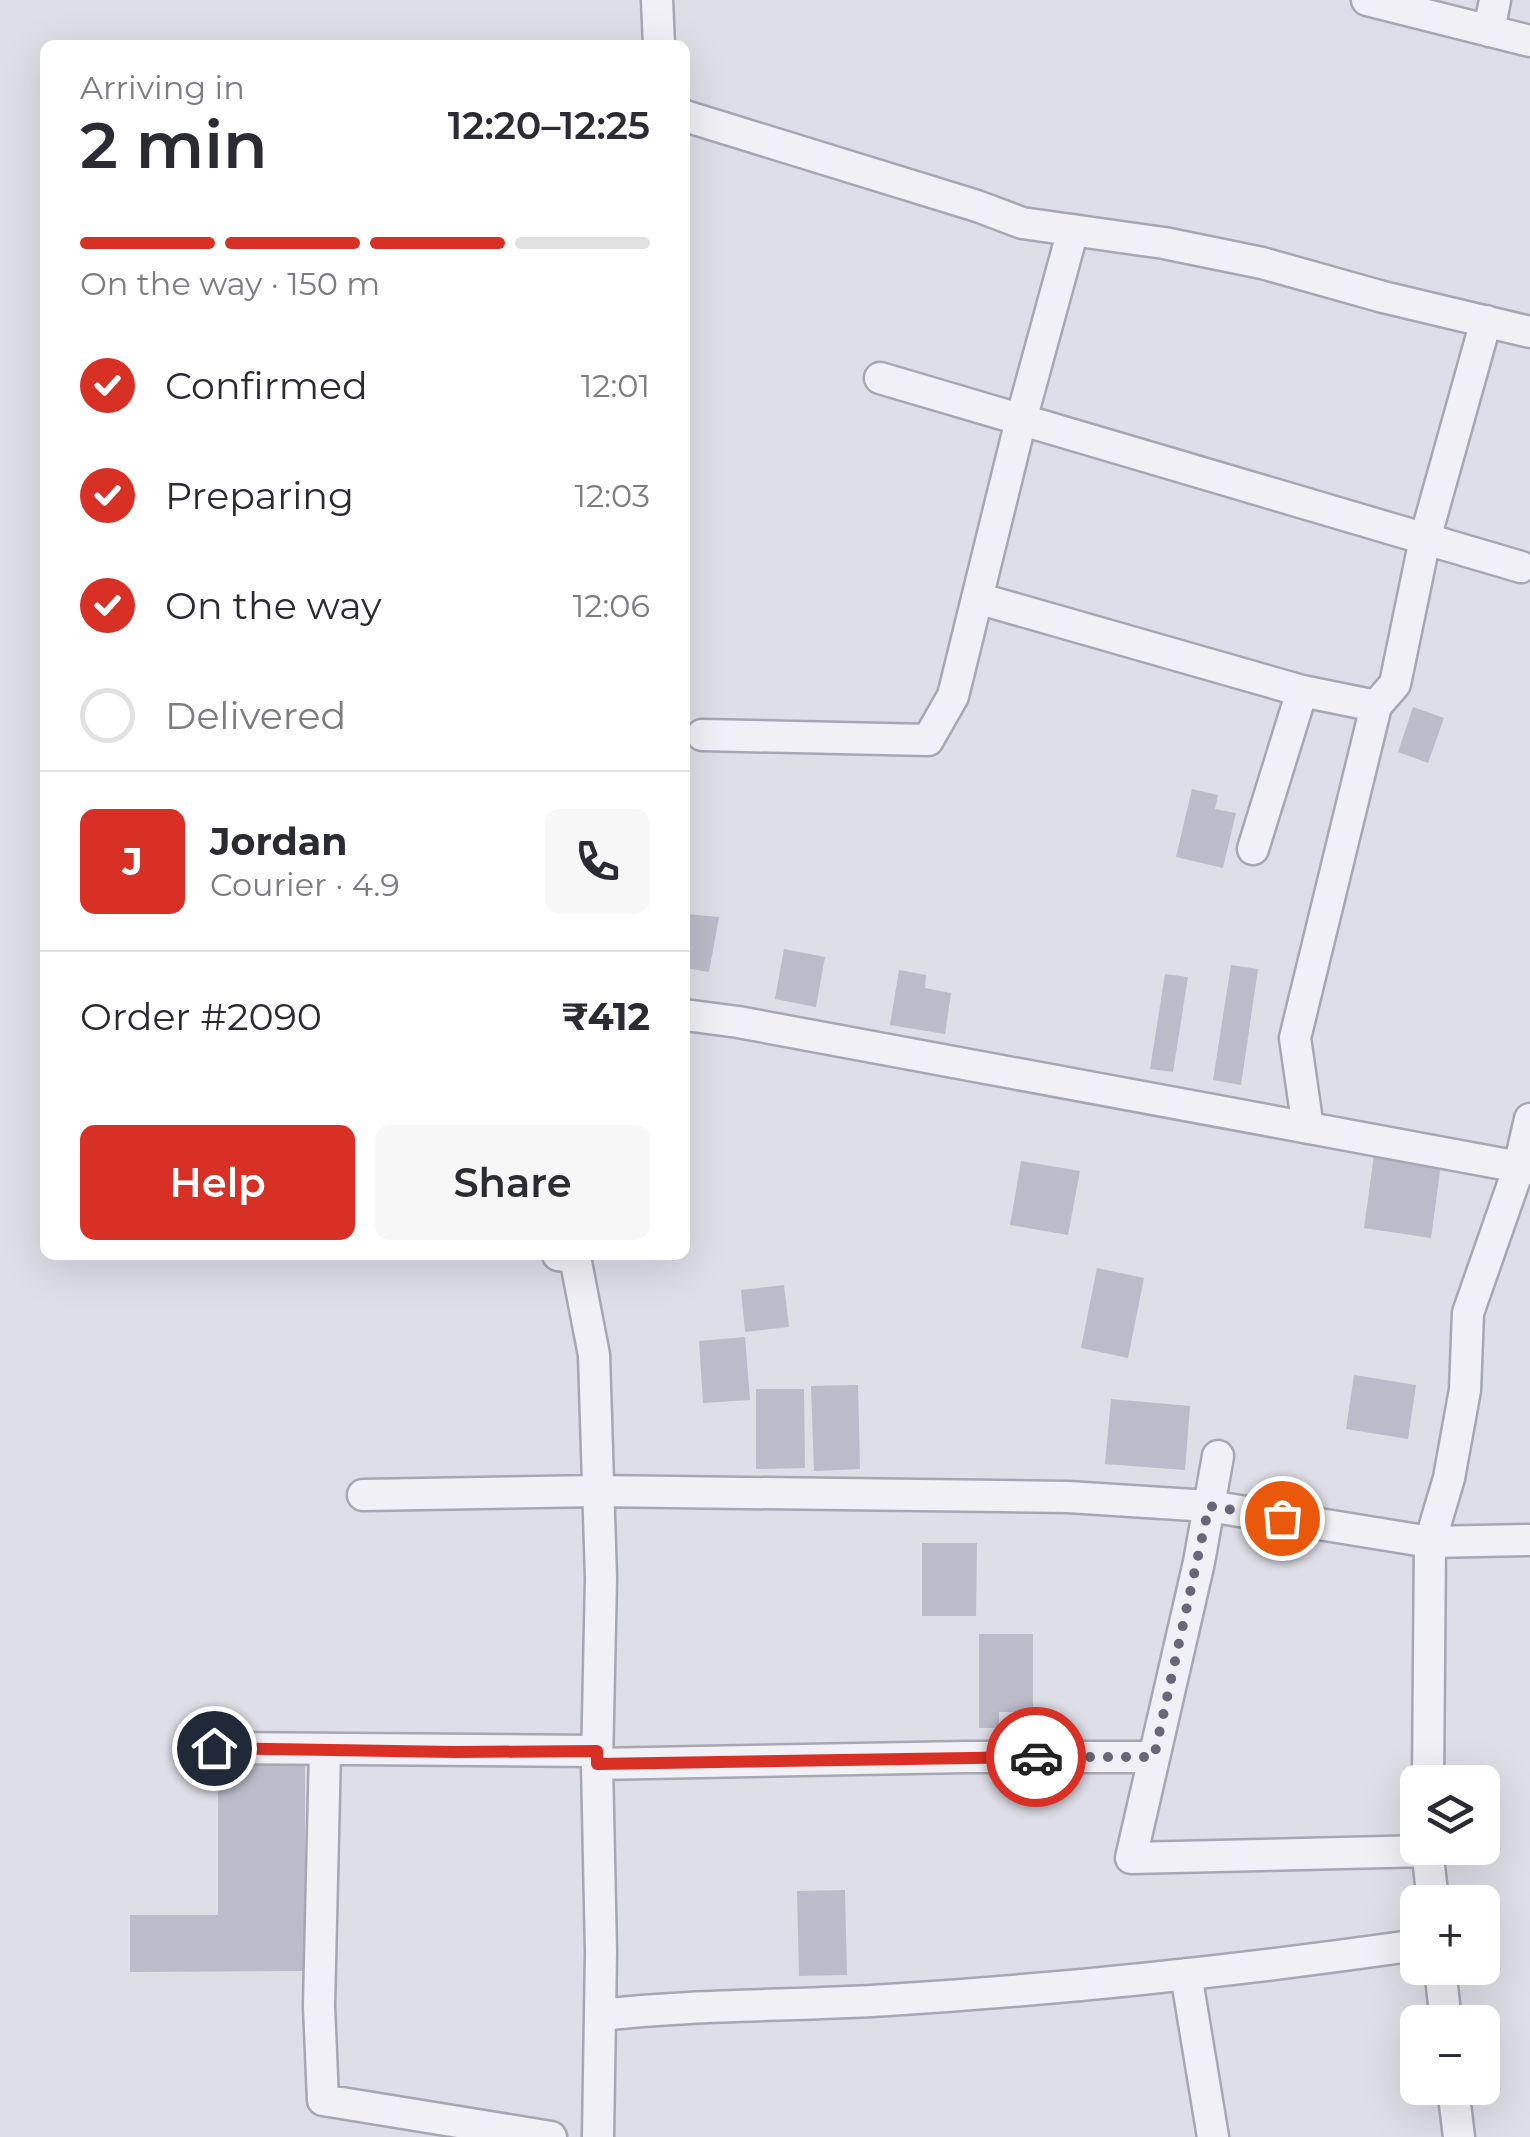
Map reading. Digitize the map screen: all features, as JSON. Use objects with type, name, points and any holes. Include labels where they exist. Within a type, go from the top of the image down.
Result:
[{"type":"street","points":[[657,0],[660,40]]},
{"type":"street","points":[[1367,0],[1530,41]]},
{"type":"street","points":[[1489,31],[1495,0]]},
{"type":"street","points":[[690,118],[1022,223],[1164,243],[1262,263],[1382,297],[1530,332]]},
{"type":"street","points":[[702,735],[928,740],[953,696],[1072,230]]},
{"type":"street","points":[[1308,1128],[1295,1038],[1376,706],[1395,684],[1425,539],[1486,321]]},
{"type":"street","points":[[880,378],[1522,567]]},
{"type":"street","points":[[977,598],[1302,691],[1376,706]]},
{"type":"street","points":[[1252,849],[1302,691]]},
{"type":"street","points":[[690,1016],[1525,1168]]},
{"type":"street","points":[[1428,1765],[1430,1542],[1449,1478],[1465,1390],[1468,1313],[1525,1168],[1530,1119]]},
{"type":"street","points":[[576,1260],[594,1356],[601,1578],[597,1757],[598,2137]]},
{"type":"street","points":[[1218,1456],[1132,1858],[1400,1850]]},
{"type":"street","points":[[363,1494],[597,1491],[1068,1498],[1209,1506],[1430,1542],[1530,1540]]},
{"type":"street","points":[[214,1748],[597,1757],[1154,1757]]},
{"type":"street","points":[[325,1750],[319,2006],[323,2100],[550,2137]]},
{"type":"street","points":[[600,2015],[662,2008],[887,2000],[1186,1974],[1400,1947]]},
{"type":"street","points":[[1186,1974],[1213,2137]]},
{"type":"street","points":[[1456,2105],[1459,2137]]},
{"type":"building","points":[[1413,707],[1444,718],[1428,763],[1398,752]]},
{"type":"building","points":[[1192,789],[1218,795],[1215,809],[1236,813],[1223,868],[1176,857]]},
{"type":"building","points":[[690,914],[719,917],[709,972],[690,969]]},
{"type":"building","points":[[784,949],[825,957],[816,1007],[775,999]]},
{"type":"building","points":[[1231,965],[1258,969],[1241,1085],[1213,1080]]},
{"type":"building","points":[[899,970],[926,975],[925,988],[951,993],[945,1034],[890,1025]]},
{"type":"building","points":[[1165,974],[1188,977],[1173,1072],[1150,1069]]},
{"type":"building","points":[[1374,1155],[1441,1164],[1431,1238],[1364,1228]]},
{"type":"building","points":[[1021,1161],[1080,1171],[1068,1235],[1010,1225]]},
{"type":"building","points":[[1097,1268],[1144,1278],[1128,1358],[1081,1348]]},
{"type":"building","points":[[784,1285],[789,1327],[745,1332],[741,1290]]},
{"type":"building","points":[[745,1337],[750,1400],[703,1403],[699,1341]]},
{"type":"building","points":[[1354,1375],[1416,1385],[1408,1439],[1346,1429]]},
{"type":"building","points":[[858,1385],[860,1469],[814,1471],[811,1386]]},
{"type":"building","points":[[756,1389],[804,1389],[805,1468],[756,1469]]},
{"type":"building","points":[[1111,1399],[1190,1406],[1185,1470],[1105,1464]]},
{"type":"building","points":[[922,1543],[977,1543],[976,1616],[922,1616]]},
{"type":"building","points":[[979,1634],[1033,1634],[1033,1712],[999,1712],[999,1728],[979,1728]]},
{"type":"building","points":[[218,1765],[305,1765],[305,1971],[130,1972],[130,1915],[218,1915]]},
{"type":"building","points":[[845,1890],[847,1975],[799,1976],[797,1891]]},
{"type":"way so far","points":[[1036,1757],[1154,1757],[1209,1506],[1282,1518]]},
{"type":"route","points":[[214,1748],[597,1751],[597,1764],[1036,1757]]}]
